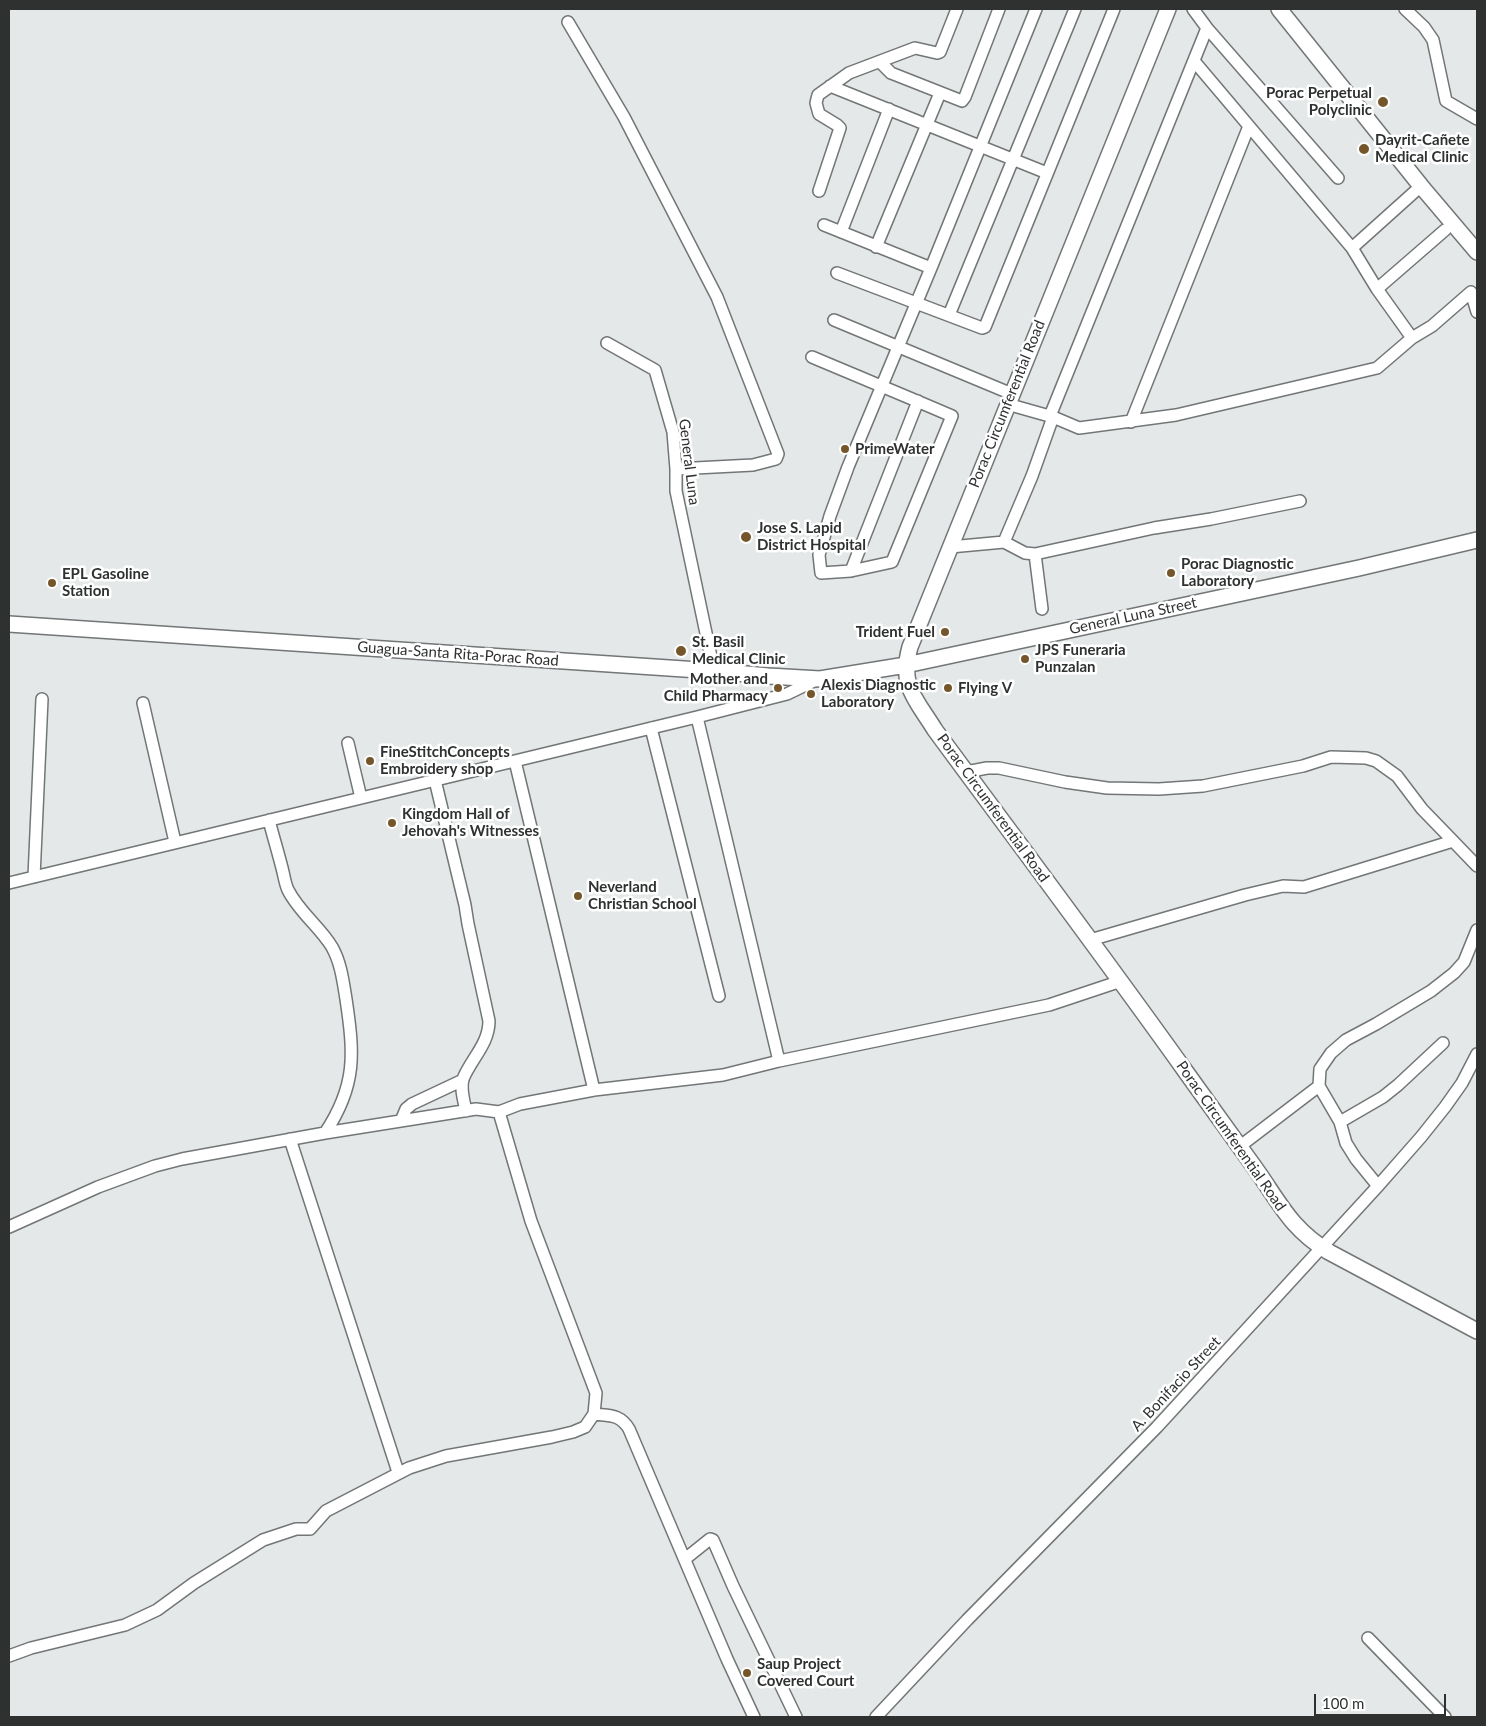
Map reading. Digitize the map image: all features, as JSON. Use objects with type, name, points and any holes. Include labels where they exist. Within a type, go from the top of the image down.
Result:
[{"type":"main road","name":"Porac Circumferential Road","points":[[1168,9],[910,647],[906,665],[906,679],[911,691],[935,730],[1121,980],[1291,1221],[1305,1236],[1321,1248],[1477,1331]]},
{"type":"main road","points":[[1279,9],[1421,186],[1477,252]]},
{"type":"main road","name":"General Luna Street","points":[[906,665],[1359,568],[1477,540]]},
{"type":"main road","name":"Guagua-Santa Rita-Porac Road","points":[[9,624],[820,679],[906,665]]},
{"type":"street","points":[[819,191],[840,128],[837,124],[821,116],[816,106],[818,95],[849,73],[915,48],[940,52],[957,9]]},
{"type":"street","points":[[880,62],[891,73],[960,101],[964,98],[999,9]]},
{"type":"street","points":[[812,357],[881,386],[918,401],[952,416],[892,562],[851,572],[822,573],[819,554],[830,516],[848,467],[881,386],[898,347],[916,302],[931,268],[1036,9]]},
{"type":"street","points":[[949,315],[1075,9]]},
{"type":"street","points":[[836,274],[982,328],[985,327],[1114,9]]},
{"type":"street","points":[[1193,9],[1338,178]]},
{"type":"street","points":[[1405,9],[1424,27],[1433,40],[1446,101],[1477,119]]},
{"type":"street","points":[[568,22],[624,117],[717,297],[778,454],[776,459],[753,465],[676,469]]},
{"type":"street","points":[[1004,542],[1032,476],[1052,417],[1208,28]]},
{"type":"street","points":[[1194,61],[1352,248],[1377,289],[1412,338]]},
{"type":"street","points":[[830,86],[1047,173]]},
{"type":"street","points":[[876,247],[940,93]]},
{"type":"street","points":[[841,232],[889,109]]},
{"type":"street","points":[[1131,422],[1249,126]]},
{"type":"street","points":[[1352,248],[1421,186]]},
{"type":"street","points":[[824,225],[931,268]]},
{"type":"street","points":[[1377,289],[1445,230]]},
{"type":"street","points":[[834,320],[1078,428],[1176,415],[1376,368],[1412,338],[1432,326],[1471,292],[1477,312]]},
{"type":"street","name":"General Luna","points":[[607,343],[655,370],[673,432],[676,491],[714,671]]},
{"type":"street","points":[[851,572],[918,401]]},
{"type":"street","points":[[950,547],[1004,542],[1025,553],[1036,554],[1154,528],[1211,519],[1300,501]]},
{"type":"street","points":[[1036,554],[1042,609]]},
{"type":"street","points":[[9,883],[697,717],[787,694],[820,679]]},
{"type":"street","points":[[34,877],[42,699]]},
{"type":"street","points":[[143,703],[174,842]]},
{"type":"street","points":[[697,717],[779,1061]]},
{"type":"street","points":[[651,728],[719,996]]},
{"type":"street","points":[[348,743],[361,798]]},
{"type":"street","points":[[966,772],[999,768],[1065,782],[1107,788],[1159,789],[1203,786],[1303,766],[1331,757],[1366,758],[1376,761],[1397,776],[1422,808],[1477,866]]},
{"type":"street","points":[[515,761],[594,1090]]},
{"type":"street","points":[[435,780],[466,905],[468,924],[489,1022],[486,1040],[463,1080],[462,1093],[466,1110]]},
{"type":"street","points":[[269,820],[288,889],[333,948],[342,973],[349,1021],[352,1062],[350,1080],[343,1102],[325,1133]]},
{"type":"street","points":[[1090,940],[1245,895],[1284,886],[1304,886],[1453,841]]},
{"type":"street","points":[[1378,1186],[1356,1159],[1346,1143],[1340,1122],[1320,1086],[1320,1069],[1331,1053],[1346,1040],[1431,991],[1454,973],[1464,962],[1477,930]]},
{"type":"street","points":[[9,1227],[98,1187],[155,1166],[290,1139],[466,1110],[476,1109],[499,1112],[520,1104],[594,1090],[723,1075],[779,1061],[1049,1005],[1121,980]]},
{"type":"street","points":[[1340,1122],[1383,1097],[1443,1043]]},
{"type":"street","name":"A. Bonifacio Street","points":[[876,1717],[967,1620],[1157,1427],[1378,1186],[1445,1107],[1462,1083],[1477,1054]]},
{"type":"street","points":[[401,1121],[406,1110],[412,1104],[463,1080]]},
{"type":"street","points":[[1239,1147],[1320,1086]]},
{"type":"street","points":[[9,1656],[31,1648],[125,1625],[157,1610],[194,1583],[263,1540],[296,1529],[310,1529],[326,1512],[369,1490],[398,1472],[446,1456],[518,1444],[573,1432],[585,1427],[594,1414],[596,1393],[531,1221],[499,1112]]},
{"type":"street","points":[[290,1139],[398,1472]]},
{"type":"street","points":[[594,1414],[616,1417],[623,1420],[685,1560],[726,1660],[754,1717]]},
{"type":"street","points":[[685,1560],[710,1539],[713,1540],[796,1717]]},
{"type":"street","points":[[1368,1638],[1445,1717]]},
{"type":"place","name":"Porac Perpetual Polyclinic","points":[[1383,102]]},
{"type":"place","name":"Dayrit-Cañete Medical Clinic","points":[[1364,149]]},
{"type":"place","name":"PrimeWater","points":[[845,449]]},
{"type":"place","name":"Jose S. Lapid District Hospital","points":[[746,537]]},
{"type":"place","name":"Porac Diagnostic Laboratory","points":[[1171,573]]},
{"type":"place","name":"EPL Gasoline Station","points":[[52,583]]},
{"type":"place","name":"Trident Fuel","points":[[945,632]]},
{"type":"place","name":"St. Basil Medical Clinic","points":[[681,651]]},
{"type":"place","name":"JPS Funeraria Punzalan","points":[[1025,659]]},
{"type":"place","name":"Mother and Child Pharmacy","points":[[778,688]]},
{"type":"place","name":"Flying V","points":[[948,688]]},
{"type":"place","name":"Alexis Diagnostic Laboratory","points":[[811,694]]},
{"type":"place","name":"FineStitchConcepts Embroidery shop","points":[[370,761]]},
{"type":"place","name":"Kingdom Hall of Jehovah's Witnesses","points":[[392,823]]},
{"type":"place","name":"Neverland Christian School","points":[[578,896]]},
{"type":"place","name":"Saup Project Covered Court","points":[[747,1673]]}]
